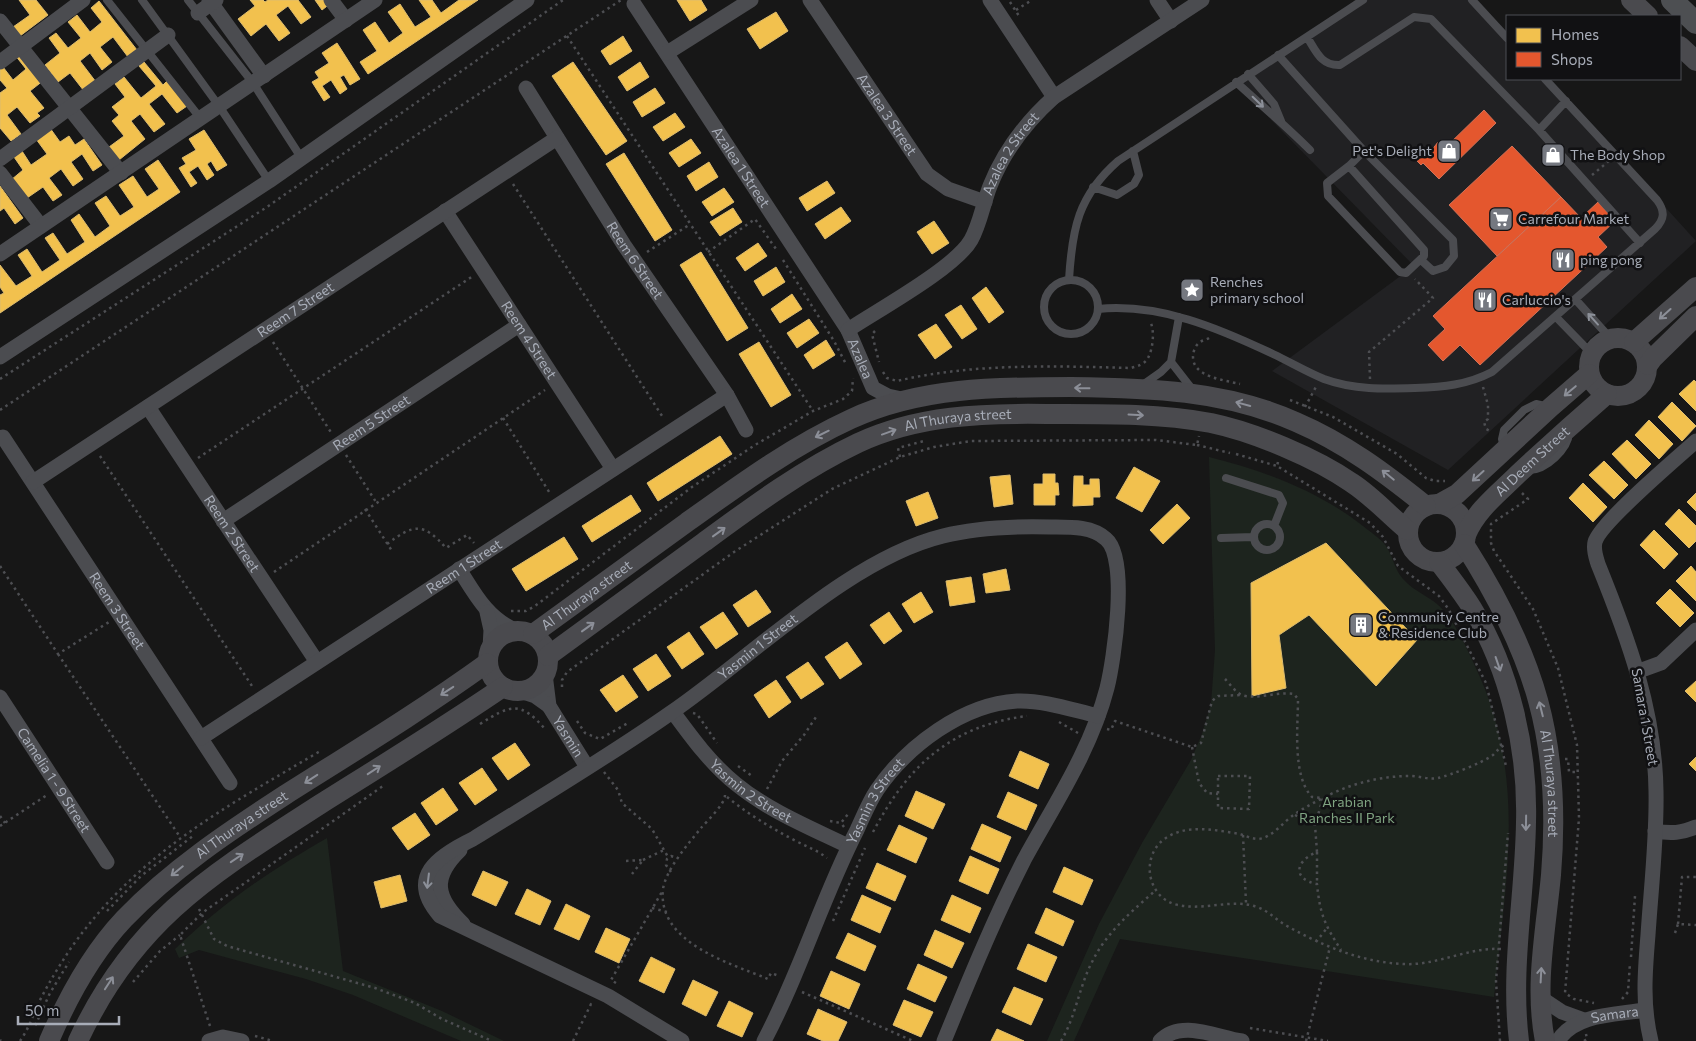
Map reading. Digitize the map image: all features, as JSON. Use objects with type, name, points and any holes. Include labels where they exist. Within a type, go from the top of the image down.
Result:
[{"type":"main road","points":[[1672,0],[1696,23]]},
{"type":"street","points":[[0,62],[83,0]]},
{"type":"street","points":[[331,0],[346,20]]},
{"type":"street","points":[[0,254],[375,0]]},
{"type":"street","points":[[0,357],[269,182],[527,0]]},
{"type":"street","points":[[667,53],[751,0]]},
{"type":"street","name":"Azalea 3 Street","points":[[810,0],[927,174],[948,189],[984,202]]},
{"type":"street","points":[[990,0],[1054,97]]},
{"type":"street","points":[[1157,0],[1171,20]]},
{"type":"street","name":"Azalea 2 Street","points":[[848,330],[944,268],[959,256],[971,241],[984,202],[1010,147],[1037,112],[1054,97],[1202,0]]},
{"type":"street","points":[[1631,0],[1647,15]]},
{"type":"street","points":[[198,13],[212,1],[258,80]]},
{"type":"street","name":"Azalea 1 Street","points":[[627,2],[667,53],[848,330]]},
{"type":"street","points":[[0,20],[121,173]]},
{"type":"street","points":[[0,160],[168,35]]},
{"type":"street","points":[[1681,47],[1696,61]]},
{"type":"street","name":"Reem 6 Street","points":[[526,88],[624,246],[727,395],[746,430]]},
{"type":"street","name":"Reem 7 Street","points":[[33,482],[557,138]]},
{"type":"street","points":[[0,172],[42,226]]},
{"type":"street","name":"Reem 4 Street","points":[[445,212],[613,469]]},
{"type":"street","points":[[1634,342],[1696,287]]},
{"type":"street","points":[[1648,365],[1644,354],[1634,342],[1621,338],[1611,339],[1596,347],[1592,354],[1590,374],[1593,383],[1607,394],[1627,395],[1643,383],[1648,365],[1653,358],[1696,316]]},
{"type":"street","name":"Reem 5 Street","points":[[223,521],[519,326]]},
{"type":"street","name":"Azalea","points":[[848,330],[872,388],[888,396],[906,400]]},
{"type":"street","name":"Al Deem Street","points":[[1433,505],[1457,494],[1546,406],[1590,374]]},
{"type":"street","name":"Al Thuraya street","points":[[524,632],[808,440],[853,418],[906,400],[972,390],[1020,387],[1134,388],[1202,395],[1301,413],[1335,440],[1433,505]]},
{"type":"street","name":"Azalea","points":[[853,418],[865,404],[872,388]]},
{"type":"street","name":"Al Deem Street","points":[[1465,540],[1476,516],[1607,394]]},
{"type":"street","name":"Reem 1 Street","points":[[201,738],[727,395]]},
{"type":"street","points":[[1546,406],[1569,430]]},
{"type":"street","name":"Reem 2 Street","points":[[148,407],[317,662]]},
{"type":"street","name":"Al Thuraya street","points":[[547,665],[750,508],[825,460],[852,446],[899,428],[938,419],[977,414],[1116,414],[1164,417],[1225,427],[1284,447],[1321,464],[1354,484],[1407,530]]},
{"type":"street","name":"Reem 3 Street","points":[[3,437],[230,783]]},
{"type":"street","name":"Samara 1 Street","points":[[1651,1041],[1645,1010],[1644,981],[1655,831],[1654,750],[1638,672],[1625,630],[1598,564],[1595,554],[1595,542],[1608,523],[1696,441]]},
{"type":"street","points":[[1503,447],[1525,470]]},
{"type":"street","points":[[1433,505],[1456,511],[1465,526],[1465,540],[1454,557],[1439,562],[1429,561],[1412,550],[1407,530],[1410,520],[1417,511],[1433,505]]},
{"type":"street","name":"Yasmin 1 Street","points":[[682,1041],[612,998],[472,932],[451,913],[442,901],[439,886],[442,872],[450,860],[473,840],[673,712],[826,596],[900,552],[942,536],[984,529],[1024,526],[1070,527],[1097,524],[1114,533],[1122,551],[1117,575],[1116,631],[1112,659],[1095,725],[1000,910],[944,1041]]},
{"type":"street","name":"Al Thuraya street","points":[[1465,540],[1495,594],[1522,650],[1543,716],[1551,762],[1554,836],[1543,950],[1541,998],[1545,1041]]},
{"type":"street","name":"Al Thuraya street","points":[[1439,562],[1465,598],[1485,633],[1508,693],[1518,732],[1525,777],[1526,821],[1508,951],[1515,982],[1519,1041]]},
{"type":"street","points":[[459,569],[486,612],[491,630],[489,656],[495,681],[512,689],[535,686],[547,665],[546,647],[524,632],[500,623],[486,612]]},
{"type":"street","points":[[1638,672],[1661,663],[1696,630]]},
{"type":"street","points":[[489,656],[496,639],[524,632]]},
{"type":"street","name":"Al Thuraya street","points":[[49,1041],[59,1018],[99,951],[123,920],[172,876],[246,820],[489,656]]},
{"type":"street","name":"Yasmin","points":[[547,665],[549,706]]},
{"type":"street","name":"Al Thuraya street","points":[[78,1041],[109,981],[134,948],[187,895],[262,842],[512,689]]},
{"type":"street","name":"Yasmin","points":[[512,689],[535,696],[549,706],[587,767]]},
{"type":"street","name":"Camelia 1 - 9 Street","points":[[0,697],[107,862]]},
{"type":"street","name":"Yasmin 3 Street","points":[[764,1041],[794,986],[848,846],[877,790],[896,766],[941,728],[990,706],[1017,701],[1046,704],[1095,725]]},
{"type":"street","name":"Yasmin 2 Street","points":[[673,712],[715,764],[730,779],[758,800],[848,846]]},
{"type":"street","points":[[1655,831],[1670,834],[1696,827]]},
{"type":"street","name":"Samara","points":[[1541,998],[1562,1012],[1584,1020]]},
{"type":"street","name":"Samara","points":[[1558,1041],[1567,1030],[1584,1020],[1645,1010]]},
{"type":"street","points":[[1160,1041],[1174,1032],[1184,1030],[1242,1041]]},
{"type":"street","points":[[1176,1041],[1194,1037],[1224,1038]]},
{"type":"street","points":[[216,1039],[242,1041]]},
{"type":"lane","points":[[107,0],[201,119]]},
{"type":"lane","points":[[142,0],[219,106],[269,182]]},
{"type":"lane","points":[[188,0],[258,80],[302,159]]},
{"type":"lane","points":[[1069,280],[1074,229],[1081,207],[1104,173],[1133,151],[1236,82],[1363,0]]},
{"type":"lane","points":[[1472,0],[1506,37]]},
{"type":"lane","points":[[1307,37],[1324,62],[1331,66],[1340,65],[1414,17],[1423,16],[1431,19],[1539,130],[1640,243]]},
{"type":"lane","points":[[1278,55],[1364,151],[1453,240],[1454,256],[1445,267],[1433,271],[1421,260]]},
{"type":"lane","points":[[1248,74],[1274,104],[1281,121]]},
{"type":"lane","points":[[1098,309],[1148,310],[1214,327],[1320,377],[1349,386],[1370,388],[1458,386],[1481,378],[1492,372],[1640,243],[1661,223],[1664,215],[1662,206],[1546,80]]},
{"type":"lane","points":[[1236,82],[1281,121],[1310,150]]},
{"type":"lane","points":[[1539,130],[1566,101]]},
{"type":"lane","points":[[1093,187],[1117,195],[1134,184],[1139,175],[1133,151]]},
{"type":"lane","points":[[1349,166],[1424,250],[1424,256],[1421,260],[1408,271],[1400,272],[1328,196],[1327,183],[1349,166],[1364,151]]},
{"type":"lane","points":[[1069,280],[1080,282],[1090,288],[1096,298],[1098,309],[1095,320],[1087,329],[1077,334],[1066,334],[1051,326],[1043,311],[1044,300],[1049,290],[1058,283],[1069,280]]},
{"type":"lane","points":[[1576,300],[1611,339]]},
{"type":"lane","points":[[1134,388],[1153,378],[1171,362],[1178,317]]},
{"type":"lane","points":[[1556,317],[1592,354]]},
{"type":"lane","points":[[1171,362],[1183,380],[1202,395]]},
{"type":"lane","points":[[1226,478],[1280,495],[1283,503],[1274,526]]},
{"type":"lane","points":[[1270,524],[1274,526],[1278,530],[1280,539],[1275,548],[1271,550],[1257,546],[1253,537],[1256,528],[1260,525],[1270,524]]},
{"type":"lane","points":[[1221,538],[1253,537]]},
{"type":"path","points":[[0,379],[267,207],[563,0]]},
{"type":"path","points":[[1016,10],[1032,0]]},
{"type":"path","points":[[0,410],[567,36],[627,2]]},
{"type":"path","points":[[567,36],[689,226],[813,411]]},
{"type":"path","points":[[1586,182],[1615,154]]},
{"type":"path","points":[[505,172],[672,431]]},
{"type":"path","points":[[624,246],[637,238],[648,253],[689,226]]},
{"type":"path","points":[[187,466],[483,269]]},
{"type":"path","points":[[1370,388],[1369,352],[1433,298],[1408,271]]},
{"type":"path","points":[[879,328],[872,334],[876,355],[886,378],[898,382],[970,370],[1023,367],[1131,368],[1140,366],[1149,357],[1153,332],[1147,317],[1148,310]]},
{"type":"path","points":[[1214,327],[1208,340],[1200,342],[1195,348],[1194,366],[1200,372],[1244,386]]},
{"type":"path","points":[[265,330],[376,502]]},
{"type":"path","points":[[1301,413],[1320,377]]},
{"type":"path","points":[[1481,378],[1488,405],[1488,419],[1484,422],[1486,429],[1492,432]]},
{"type":"path","points":[[262,580],[365,509],[545,390],[554,403],[565,395]]},
{"type":"path","points":[[1288,400],[1301,413],[1333,417],[1397,454],[1426,478],[1435,482],[1446,481]]},
{"type":"path","points":[[503,418],[557,506]]},
{"type":"path","points":[[1197,446],[1202,422]]},
{"type":"path","points":[[1490,437],[1492,432],[1499,426]]},
{"type":"path","points":[[562,693],[562,680],[567,672],[734,552],[832,489],[900,457],[934,447],[970,441],[1156,440],[1230,453]]},
{"type":"path","points":[[92,444],[260,699]]},
{"type":"path","points":[[1277,466],[1284,447]]},
{"type":"path","points":[[1236,454],[1277,466],[1370,523],[1383,537],[1398,566],[1439,596],[1449,610],[1486,683],[1506,770]]},
{"type":"path","points":[[365,509],[392,551]]},
{"type":"path","points":[[387,544],[404,532],[422,529],[432,533],[446,548],[467,534],[482,555]]},
{"type":"path","points":[[0,566],[180,837]]},
{"type":"path","points":[[58,654],[110,622],[101,608],[111,601]]},
{"type":"path","points":[[1225,679],[1241,695]]},
{"type":"path","points":[[1058,721],[1078,734],[1095,725],[1111,730],[1115,721],[1192,747],[1201,743],[1212,701],[1218,696],[1249,696],[1285,692],[1294,694],[1298,699],[1299,768],[1302,781],[1312,797],[1323,798]]},
{"type":"path","points":[[480,724],[501,712],[518,708],[532,713],[548,732]]},
{"type":"path","points":[[761,784],[768,790],[782,761],[804,735],[818,714]]},
{"type":"path","points":[[574,717],[584,734],[595,739],[605,738],[640,716],[650,727]]},
{"type":"path","points":[[872,834],[895,794],[929,757],[950,741],[1000,720],[1035,718]]},
{"type":"path","points":[[1192,747],[1199,783],[1207,793],[1218,794]]},
{"type":"path","points":[[1501,747],[1492,755],[1438,778],[1410,776],[1353,784],[1294,814],[1267,836],[1259,839],[1243,835],[1192,829],[1178,832],[1163,840],[1153,852],[1149,863],[1149,876],[1156,890],[1177,905],[1214,907],[1246,904],[1271,913],[1284,924],[1316,942],[1364,958],[1405,964],[1431,962],[1480,950],[1508,951]]},
{"type":"path","points":[[715,764],[727,756],[754,778]]},
{"type":"path","points":[[603,772],[618,790],[622,803],[652,829],[668,857],[666,866],[670,872]]},
{"type":"path","points":[[1218,776],[1250,776],[1249,809],[1218,808],[1218,794],[1218,776]]},
{"type":"path","points":[[730,779],[721,790],[746,812],[798,842],[814,848],[827,858]]},
{"type":"path","points":[[128,989],[156,956],[202,913],[389,782]]},
{"type":"path","points":[[0,826],[59,788]]},
{"type":"path","points":[[573,1041],[591,1004],[599,1009],[622,986],[611,980],[663,888],[677,858],[727,796]]},
{"type":"path","points":[[1323,798],[1315,825],[1319,910],[1327,928],[1342,951]]},
{"type":"path","points":[[1294,814],[1315,825]]},
{"type":"path","points":[[0,816],[5,823]]},
{"type":"path","points":[[1500,1041],[1496,1001],[1508,951],[1508,831]]},
{"type":"path","points":[[1243,835],[1246,904]]},
{"type":"path","points":[[833,922],[868,842]]},
{"type":"path","points":[[626,861],[643,860],[664,850]]},
{"type":"path","points":[[1317,852],[1306,856],[1300,866],[1299,874],[1306,882],[1317,884]]},
{"type":"path","points":[[155,856],[172,876]]},
{"type":"path","points":[[668,857],[677,858]]},
{"type":"path","points":[[632,874],[643,860]]},
{"type":"path","points":[[1675,933],[1678,924],[1682,877],[1696,877]]},
{"type":"path","points":[[663,888],[667,912],[675,928],[690,944],[768,980],[771,973],[794,986],[913,1041]]},
{"type":"path","points":[[1060,1041],[1075,1012],[1091,962],[1112,932],[1156,890]]},
{"type":"path","points":[[187,895],[202,913],[214,938],[227,946],[375,988],[415,1003],[442,1019],[492,1041]]},
{"type":"path","points":[[652,908],[667,912]]},
{"type":"path","points":[[1678,924],[1696,926]]},
{"type":"path","points":[[1316,942],[1327,928]]},
{"type":"path","points":[[180,935],[211,1030],[222,1029],[216,1039]]},
{"type":"path","points":[[1306,1041],[1330,947]]},
{"type":"shaded area","points":[[1355,0],[1478,0],[1506,32],[1506,80],[1550,80],[1696,241],[1448,470],[1272,371],[1414,266],[1239,87]]},
{"type":"green space","name":"Arabian Ranches II Park","points":[[1209,457],[1270,475],[1290,483],[1345,513],[1384,543],[1403,579],[1440,606],[1461,637],[1491,706],[1502,747],[1507,787],[1509,828],[1507,869],[1494,997],[1120,939],[1074,1041],[1047,1041],[1099,924],[1142,843],[1191,760],[1202,734],[1211,704],[1215,650]]},
{"type":"green space","points":[[327,838],[343,971],[442,1011],[504,1041],[461,1041],[353,995],[306,979],[199,950],[179,958],[175,949],[212,916],[266,875]]},
{"type":"building: Homes","points":[[19,0],[36,0],[48,15],[20,36],[13,27],[30,15]]},
{"type":"building: Homes","points":[[250,0],[263,0],[265,2],[268,0],[298,0],[311,17],[301,24],[288,6],[276,15],[290,33],[279,41],[266,24],[251,36],[238,19],[255,6]]},
{"type":"building: Homes","points":[[315,0],[329,0],[331,3],[322,10]]},
{"type":"building: Homes","points":[[419,0],[432,0],[441,13],[459,0],[478,0],[368,74],[360,62],[377,51],[363,30],[375,22],[389,43],[403,33],[388,12],[400,4],[415,27],[431,17]]},
{"type":"building: Homes","points":[[677,0],[701,0],[707,10],[690,21]]},
{"type":"building: Homes","points":[[99,1],[137,50],[128,57],[113,37],[100,47],[112,62],[102,70],[90,53],[80,61],[96,82],[84,91],[70,73],[58,82],[45,65],[60,53],[49,38],[56,33],[68,48],[81,38],[68,22],[77,15],[90,32],[102,22],[91,8]]},
{"type":"building: Homes","points":[[776,12],[788,31],[760,49],[747,29]]},
{"type":"building: Homes","points":[[623,36],[632,51],[610,65],[601,51]]},
{"type":"building: Homes","points":[[337,43],[360,79],[350,85],[344,75],[340,77],[347,89],[340,94],[331,80],[322,86],[330,97],[324,101],[312,82],[319,78],[315,72],[329,63],[322,53]]},
{"type":"building: Homes","points":[[21,51],[44,80],[30,91],[44,108],[37,113],[40,116],[30,123],[17,107],[7,115],[21,134],[11,141],[0,128],[0,93],[7,88],[0,80],[0,69],[3,67],[13,80],[26,69],[15,55]]},
{"type":"building: Homes","points":[[144,62],[163,85],[167,81],[187,106],[177,113],[162,94],[149,104],[165,124],[154,132],[140,114],[131,121],[145,139],[119,160],[109,147],[124,136],[112,121],[119,115],[112,107],[125,97],[115,84],[124,77],[141,98],[156,86],[139,66]]},
{"type":"building: Homes","points":[[573,62],[627,141],[606,155],[552,76]]},
{"type":"building: Homes","points":[[640,62],[649,77],[627,91],[618,77]]},
{"type":"building: Homes","points":[[655,88],[665,103],[642,117],[633,102]]},
{"type":"building: Homes","points":[[675,113],[685,127],[663,141],[653,127]]},
{"type":"building: Homes","points":[[50,128],[60,142],[69,136],[75,145],[84,139],[102,165],[93,171],[82,154],[71,162],[83,179],[73,186],[61,169],[49,178],[62,195],[53,201],[43,187],[27,198],[11,180],[23,170],[14,157],[22,151],[31,165],[47,154],[36,139]]},
{"type":"building: Homes","points":[[204,130],[227,165],[217,171],[211,161],[207,164],[214,175],[207,180],[198,166],[189,172],[197,183],[191,187],[179,168],[186,164],[182,158],[196,150],[189,139]]},
{"type":"building: Homes","points":[[691,139],[701,153],[679,167],[669,153]]},
{"type":"building: Homes","points":[[624,153],[672,230],[655,241],[606,164]]},
{"type":"building: Homes","points":[[158,160],[180,192],[0,313],[0,295],[4,293],[0,287],[0,265],[16,286],[32,276],[18,255],[27,249],[42,272],[60,260],[45,238],[53,233],[67,254],[85,242],[71,220],[79,214],[95,237],[110,226],[95,203],[106,196],[120,216],[134,207],[119,185],[133,176],[147,197],[159,189],[145,169]]},
{"type":"building: Homes","points":[[709,162],[718,177],[696,191],[687,176]]},
{"type":"building: Homes","points":[[827,181],[835,193],[807,211],[799,198]]},
{"type":"building: Homes","points":[[0,186],[23,218],[15,224],[4,208],[0,211]]},
{"type":"building: Homes","points":[[724,188],[734,202],[712,216],[702,202]]},
{"type":"building: Homes","points":[[841,207],[851,221],[825,239],[815,224]]},
{"type":"building: Homes","points":[[733,208],[742,222],[720,236],[710,222]]},
{"type":"building: Homes","points":[[934,221],[949,243],[932,254],[917,232]]},
{"type":"building: Homes","points":[[758,243],[767,256],[745,271],[736,258]]},
{"type":"building: Homes","points":[[701,252],[748,328],[727,341],[680,265]]},
{"type":"building: Homes","points":[[776,267],[785,282],[763,296],[754,281]]},
{"type":"building: Homes","points":[[986,287],[1004,312],[989,323],[972,298]]},
{"type":"building: Homes","points":[[792,294],[802,309],[780,323],[771,309]]},
{"type":"building: Homes","points":[[961,305],[977,329],[962,339],[945,315]]},
{"type":"building: Homes","points":[[809,319],[819,333],[797,348],[787,333]]},
{"type":"building: Homes","points":[[936,324],[952,347],[935,359],[918,335]]},
{"type":"building: Homes","points":[[826,340],[835,355],[813,369],[804,355]]},
{"type":"building: Homes","points":[[759,342],[791,395],[771,407],[739,354]]},
{"type":"building: Homes","points":[[1694,380],[1696,382],[1696,411],[1679,394]]},
{"type":"building: Homes","points":[[1672,402],[1696,426],[1682,441],[1658,417]]},
{"type":"building: Homes","points":[[1649,420],[1673,444],[1659,459],[1635,435]]},
{"type":"building: Homes","points":[[720,436],[732,454],[658,501],[647,483]]},
{"type":"building: Homes","points":[[1627,440],[1651,464],[1636,479],[1612,454]]},
{"type":"building: Homes","points":[[1604,461],[1628,485],[1614,499],[1589,475]]},
{"type":"building: Homes","points":[[1134,467],[1160,481],[1142,512],[1116,498]]},
{"type":"building: Homes","points":[[1043,474],[1055,474],[1055,483],[1058,483],[1059,495],[1055,495],[1055,505],[1034,505],[1034,484],[1043,484]]},
{"type":"building: Homes","points":[[1010,475],[1013,504],[994,507],[990,477]]},
{"type":"building: Homes","points":[[1074,476],[1083,476],[1083,485],[1090,485],[1090,479],[1099,479],[1100,497],[1093,497],[1093,505],[1073,506]]},
{"type":"building: Homes","points":[[1583,483],[1607,507],[1593,522],[1569,498]]},
{"type":"building: Homes","points":[[928,492],[938,518],[916,526],[906,501]]},
{"type":"building: Homes","points":[[1696,493],[1696,511],[1687,502]]},
{"type":"building: Homes","points":[[631,495],[641,511],[592,542],[582,526]]},
{"type":"building: Homes","points":[[1177,504],[1190,518],[1163,544],[1150,530]]},
{"type":"building: Homes","points":[[1679,509],[1696,526],[1696,541],[1689,548],[1665,524]]},
{"type":"building: Homes","points":[[1654,530],[1678,554],[1664,569],[1640,545]]},
{"type":"building: Homes","points":[[564,537],[578,559],[526,591],[512,569]]},
{"type":"building: Homes","name":"Community Centre & Residence Club","points":[[1326,543],[1417,640],[1376,686],[1309,615],[1279,635],[1286,688],[1252,696],[1251,583]]},
{"type":"building: Homes","points":[[1691,566],[1696,572],[1696,601],[1676,581]]},
{"type":"building: Homes","points":[[1006,569],[1010,590],[986,593],[983,574]]},
{"type":"building: Homes","points":[[971,577],[975,602],[950,606],[946,581]]},
{"type":"building: Homes","points":[[1670,589],[1694,613],[1680,627],[1656,603]]},
{"type":"building: Homes","points":[[756,590],[771,612],[748,627],[733,605]]},
{"type":"building: Homes","points":[[921,592],[933,612],[914,623],[902,604]]},
{"type":"building: Homes","points":[[723,612],[738,634],[716,649],[700,627]]},
{"type":"building: Homes","points":[[889,612],[902,631],[884,644],[870,625]]},
{"type":"building: Homes","points":[[689,632],[704,654],[682,669],[667,647]]},
{"type":"building: Homes","points":[[847,642],[862,664],[840,679],[825,657]]},
{"type":"building: Homes","points":[[656,654],[671,676],[648,691],[633,669]]},
{"type":"building: Homes","points":[[808,662],[824,684],[801,699],[786,677]]},
{"type":"building: Homes","points":[[623,675],[638,697],[616,712],[600,690]]},
{"type":"building: Homes","points":[[776,680],[791,702],[769,718],[754,695]]},
{"type":"building: Homes","points":[[1696,681],[1696,702],[1685,691]]},
{"type":"building: Homes","points":[[515,743],[530,765],[508,780],[492,758]]},
{"type":"building: Homes","points":[[1020,751],[1049,764],[1038,789],[1009,776]]},
{"type":"building: Homes","points":[[1696,757],[1696,771],[1689,764]]},
{"type":"building: Homes","points":[[482,768],[497,790],[475,805],[459,783]]},
{"type":"building: Homes","points":[[443,788],[458,810],[436,825],[421,803]]},
{"type":"building: Homes","points":[[916,791],[945,804],[933,829],[905,816]]},
{"type":"building: Homes","points":[[1008,792],[1037,805],[1026,830],[997,817]]},
{"type":"building: Homes","points":[[415,813],[430,835],[408,850],[392,828]]},
{"type":"building: Homes","points":[[982,824],[1011,837],[1000,862],[971,849]]},
{"type":"building: Homes","points":[[899,825],[927,838],[916,863],[887,850]]},
{"type":"building: Homes","points":[[970,856],[999,869],[988,894],[959,881]]},
{"type":"building: Homes","points":[[877,863],[906,876],[895,901],[866,888]]},
{"type":"building: Homes","points":[[1064,867],[1093,880],[1082,905],[1053,892]]},
{"type":"building: Homes","points":[[483,871],[508,882],[496,906],[472,895]]},
{"type":"building: Homes","points":[[400,875],[407,901],[381,908],[374,882]]},
{"type":"building: Homes","points":[[527,889],[551,901],[540,925],[515,914]]},
{"type":"building: Homes","points":[[862,895],[891,908],[880,933],[851,920]]},
{"type":"building: Homes","points":[[952,895],[981,908],[970,933],[941,920]]},
{"type":"building: Homes","points":[[566,904],[590,916],[579,940],[554,929]]},
{"type":"building: Homes","points":[[1046,908],[1074,921],[1063,946],[1035,933]]},
{"type":"building: Homes","points":[[606,928],[630,939],[619,963],[595,952]]},
{"type":"building: Homes","points":[[935,930],[964,943],[952,968],[924,955]]},
{"type":"building: Homes","points":[[848,933],[876,946],[865,971],[836,958]]},
{"type":"building: Homes","points":[[1028,944],[1057,957],[1046,982],[1017,969]]},
{"type":"building: Homes","points":[[651,957],[675,969],[664,993],[639,981]]},
{"type":"building: Homes","points":[[918,964],[947,977],[935,1002],[907,989]]},
{"type":"building: Homes","points":[[831,971],[860,984],[849,1009],[820,996]]},
{"type":"building: Homes","points":[[693,980],[718,992],[706,1016],[682,1004]]},
{"type":"building: Homes","points":[[1014,987],[1043,999],[1031,1025],[1002,1012]]},
{"type":"building: Homes","points":[[904,1000],[933,1012],[921,1037],[893,1025]]},
{"type":"building: Homes","points":[[729,1001],[753,1013],[742,1037],[717,1026]]},
{"type":"building: Homes","points":[[818,1009],[847,1022],[838,1041],[823,1041],[807,1034]]},
{"type":"building: Homes","points":[[997,1029],[1024,1041],[991,1041]]},
{"type":"building: Shops","points":[[1484,110],[1496,123],[1439,179],[1423,163],[1421,165],[1417,161],[1425,153],[1428,155],[1438,142],[1445,148]]},
{"type":"building: Shops","points":[[1512,146],[1561,197],[1497,256],[1449,205]]},
{"type":"building: Shops","points":[[1561,197],[1581,218],[1598,202],[1615,221],[1598,237],[1607,247],[1480,365],[1460,345],[1443,361],[1428,345],[1445,329],[1433,316]]},
{"type":"place","name":"Pet's Delight","points":[[1449,151]]},
{"type":"place","name":"The Body Shop","points":[[1553,155]]},
{"type":"place","name":"Carrefour Market","points":[[1501,219]]},
{"type":"place","name":"ping pong","points":[[1563,260]]},
{"type":"place","name":"Renches primary school","points":[[1192,290]]},
{"type":"place","name":"Carluccio's","points":[[1485,300]]},
{"type":"place","name":"Community Centre & Residence Club","points":[[1361,625]]}]
